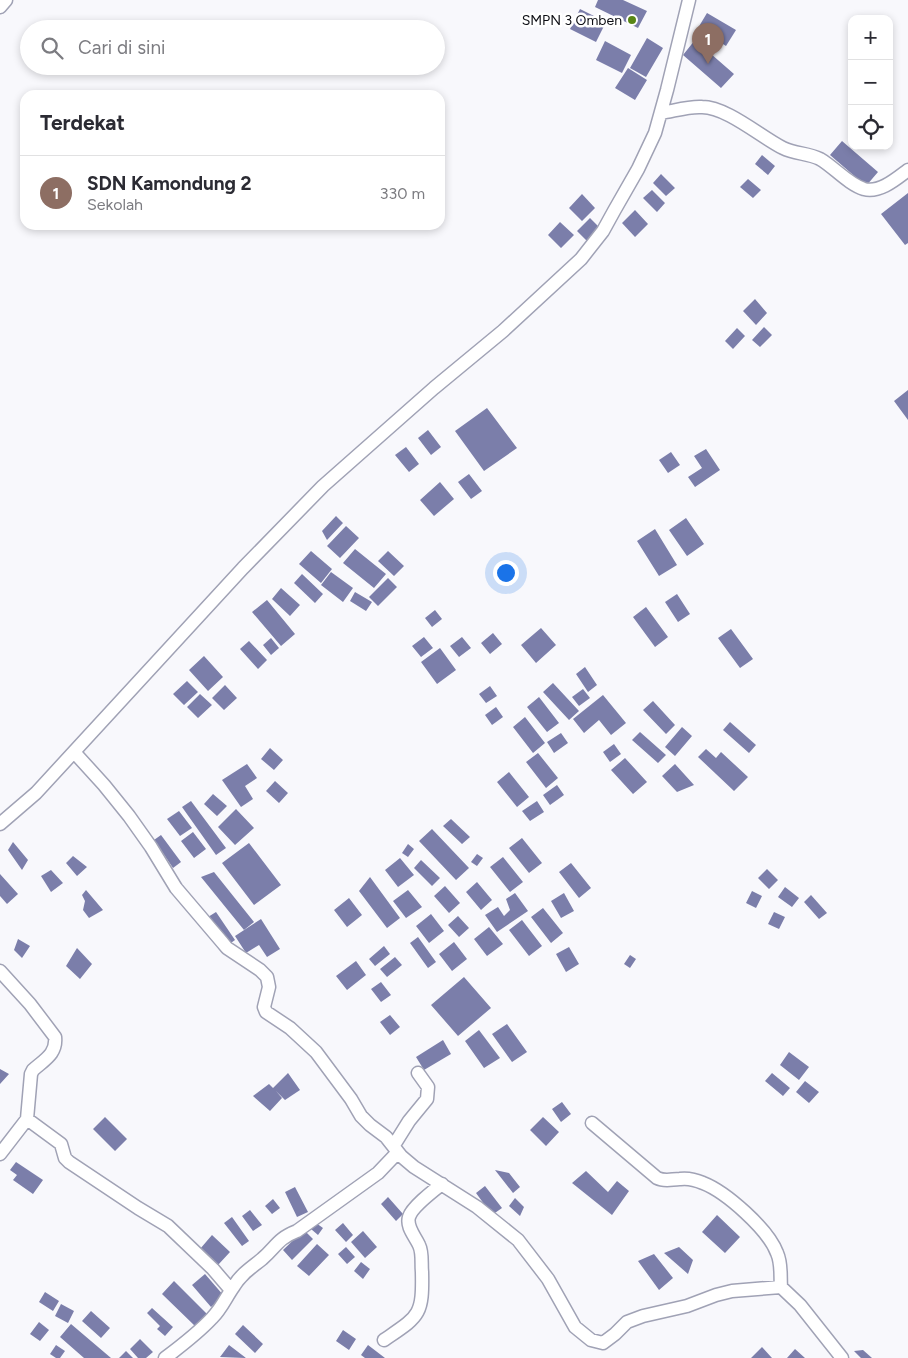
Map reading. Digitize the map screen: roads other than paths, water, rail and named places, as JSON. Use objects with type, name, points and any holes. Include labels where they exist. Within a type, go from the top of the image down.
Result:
[{"type":"street","points":[[0,7],[6,0]]},
{"type":"street","points":[[0,824],[36,793],[243,568],[323,486],[434,388],[509,326],[581,259],[603,230],[638,169],[655,133],[689,0]]},
{"type":"street","points":[[661,113],[703,106],[714,109],[730,116],[785,149],[819,159],[864,189],[874,189],[886,185],[908,170]]},
{"type":"street","points":[[74,752],[129,816],[176,888],[227,948],[266,976],[270,987],[265,1003],[266,1012],[290,1028],[316,1052],[351,1099],[361,1116],[414,1167],[495,1220],[518,1240],[548,1279],[575,1327],[591,1340],[606,1342],[627,1322],[643,1316],[687,1306],[716,1294],[781,1287]]},
{"type":"street","points":[[0,971],[30,1004],[55,1037],[53,1052],[31,1074],[27,1119],[1,1151]]},
{"type":"street","points":[[165,1358],[198,1332],[212,1318],[241,1276],[263,1258],[284,1236],[297,1231],[378,1173],[396,1148],[409,1121],[427,1099],[428,1087],[418,1073]]},
{"type":"street","points":[[27,1119],[61,1144],[63,1155],[69,1162],[168,1226],[214,1269],[231,1290]]},
{"type":"street","points":[[592,1123],[662,1181],[681,1178],[703,1183],[733,1201],[762,1229],[777,1251],[781,1265],[781,1287],[800,1305],[842,1358]]},
{"type":"street","points":[[384,1340],[413,1318],[420,1308],[423,1298],[420,1248],[411,1232],[408,1217],[412,1211],[442,1184]]},
{"type":"place","name":"SMPN 3 Omben","points":[[632,20]]},
{"type":"place","name":"SDN Kamondung 2","points":[[708,64]]}]
